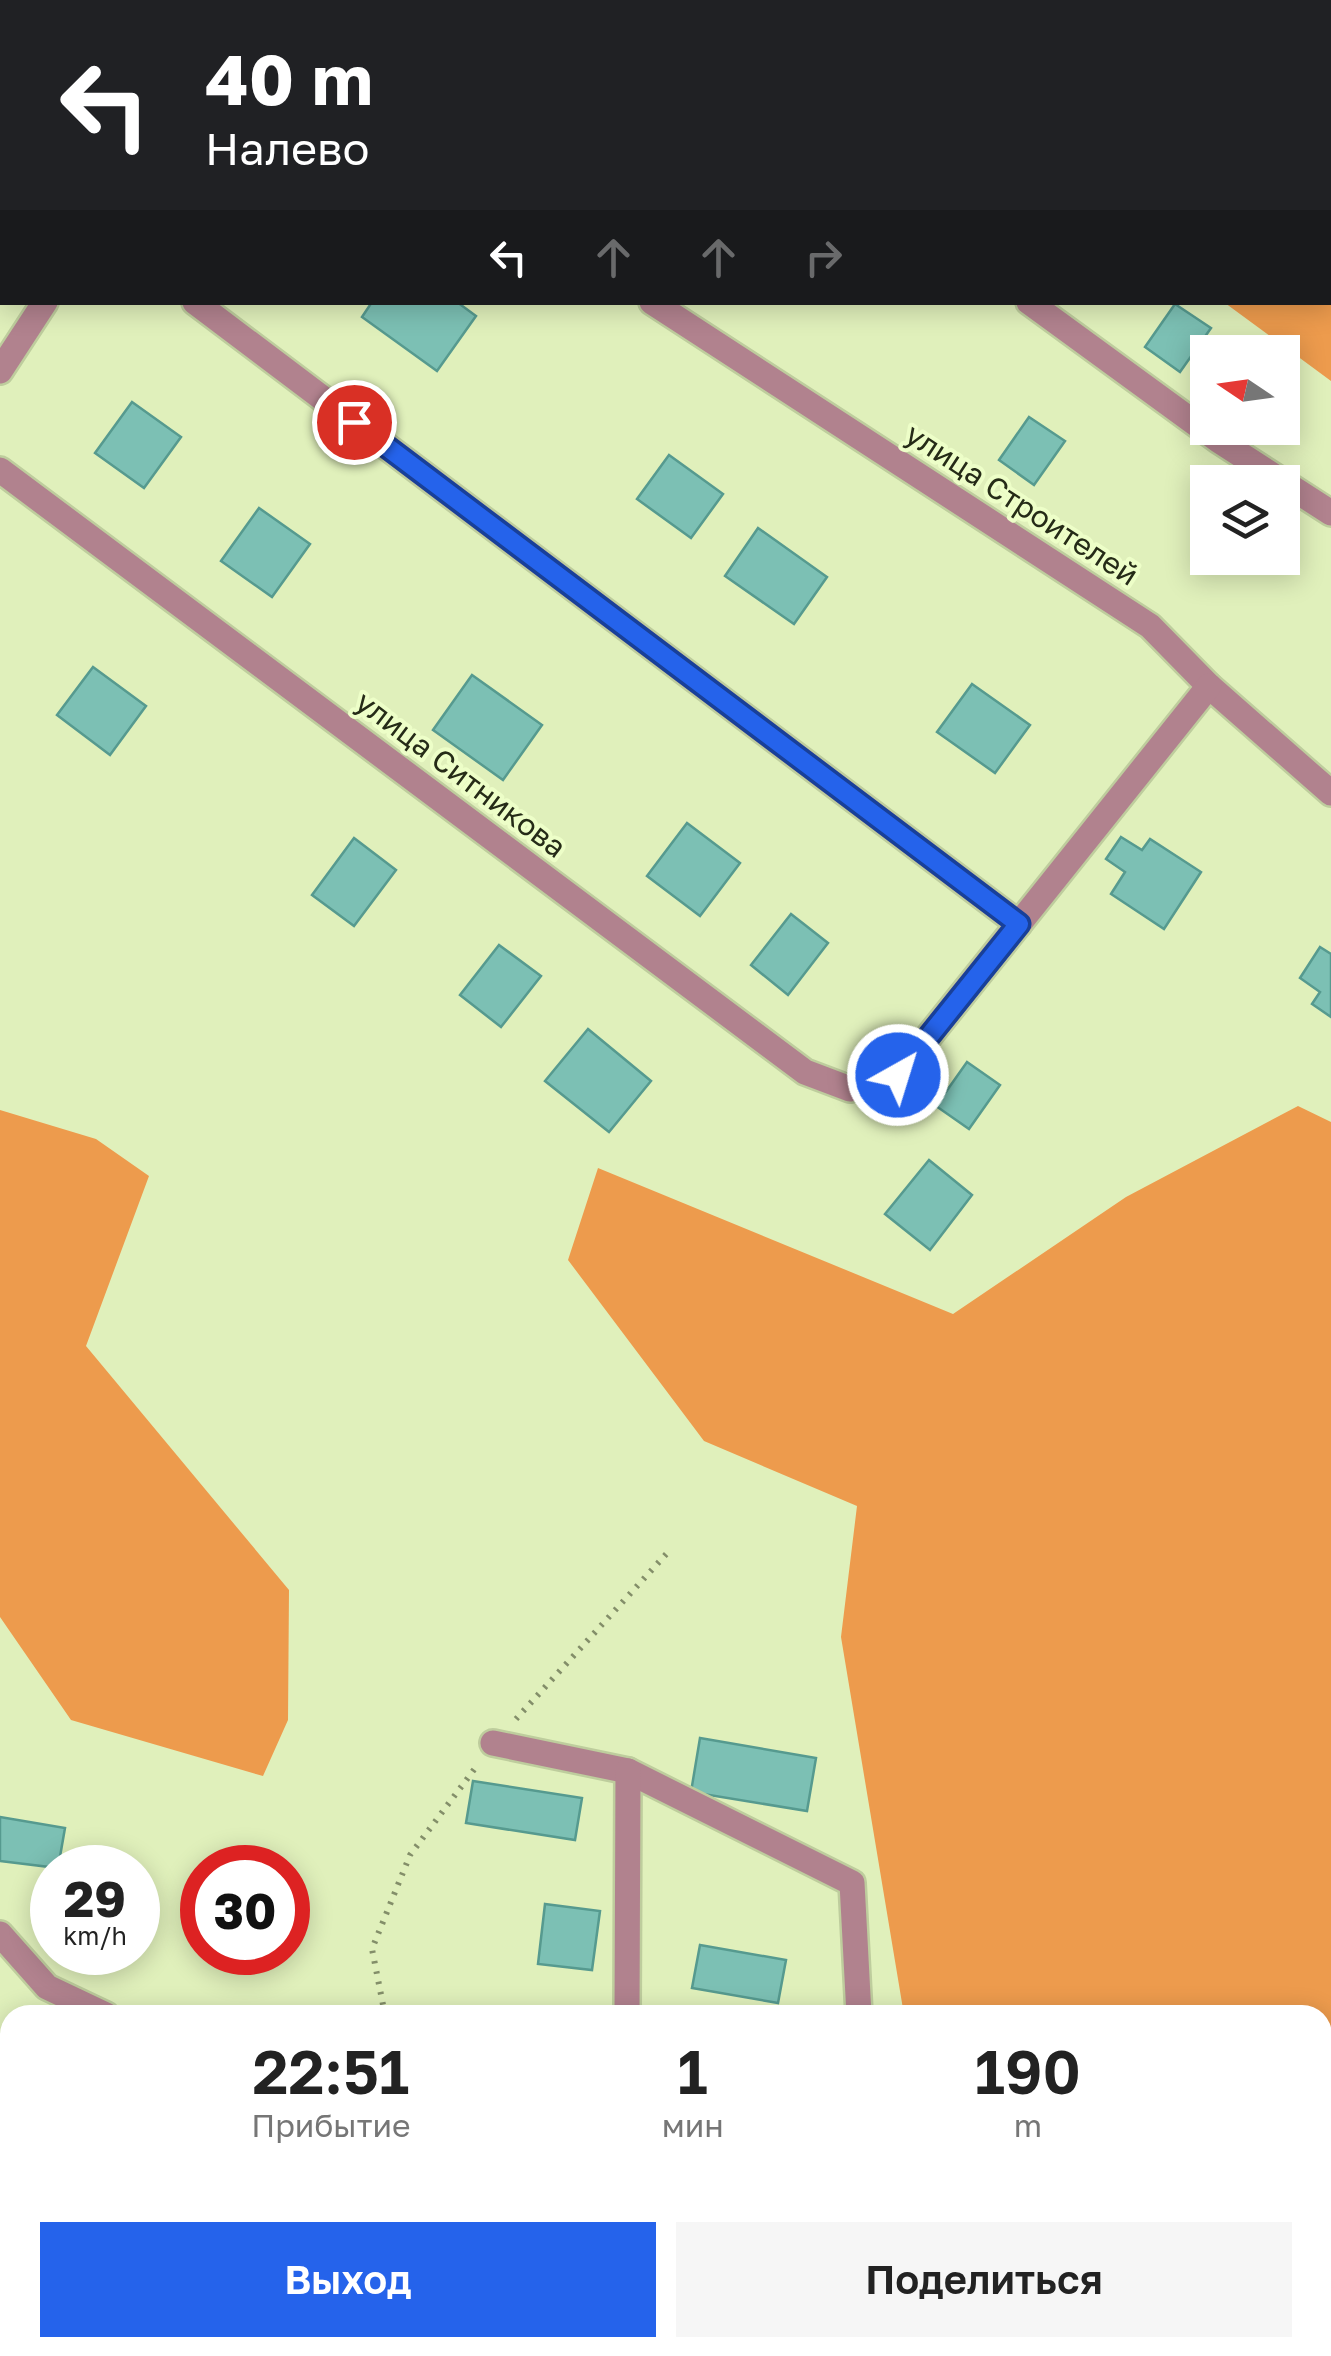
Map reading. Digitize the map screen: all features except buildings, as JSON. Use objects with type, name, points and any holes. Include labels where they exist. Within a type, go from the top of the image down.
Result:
[{"type":"street","points":[[0,371],[43,305]]},
{"type":"street","points":[[199,305],[1019,924],[1208,686]]},
{"type":"street","name":"улица Строителей","points":[[657,305],[1150,626],[1208,686],[1331,793]]},
{"type":"street","points":[[1033,305],[1218,440],[1331,514]]},
{"type":"street","name":"улица Ситникова","points":[[0,470],[805,1072],[850,1089],[898,1075],[1019,924]]},
{"type":"street","points":[[494,1743],[628,1771],[852,1883],[858,2005]]},
{"type":"street","points":[[628,1771],[628,2005]]},
{"type":"street","points":[[0,1934],[48,1987],[85,2005]]},
{"type":"shaded area","points":[[1228,305],[1331,305],[1331,381],[1300,358],[1300,335],[1268,335]]},
{"type":"shaded area","points":[[1298,1106],[1331,1122],[1331,2005],[902,2005],[841,1637],[857,1506],[704,1441],[568,1260],[598,1168],[953,1314],[1126,1197]]},
{"type":"shaded area","points":[[0,1110],[96,1139],[149,1176],[86,1346],[289,1590],[288,1720],[263,1776],[71,1720],[0,1617]]},
{"type":"route","points":[[354,422],[1019,924],[898,1075]]}]
